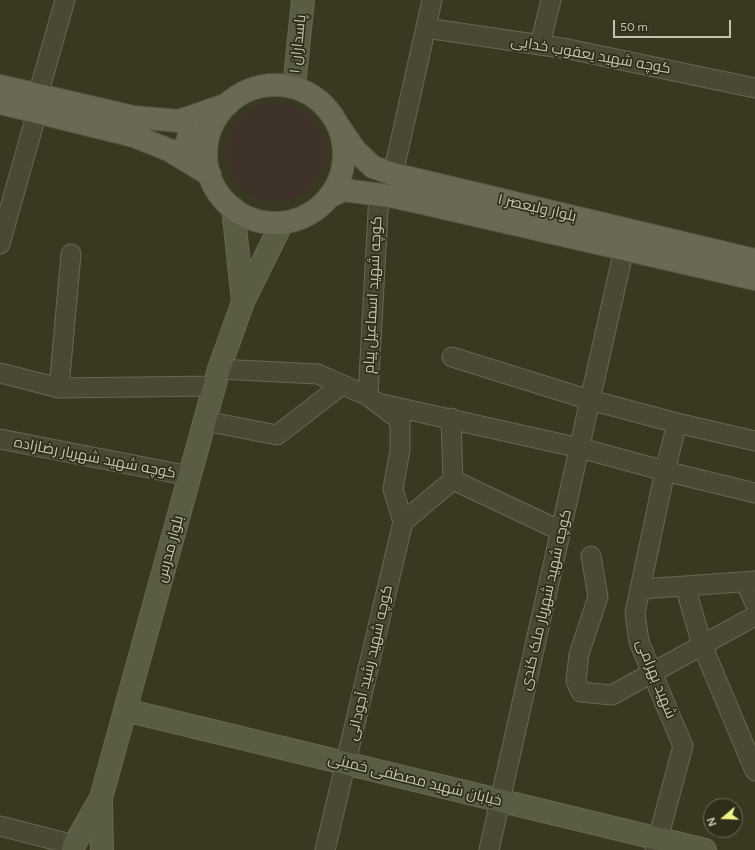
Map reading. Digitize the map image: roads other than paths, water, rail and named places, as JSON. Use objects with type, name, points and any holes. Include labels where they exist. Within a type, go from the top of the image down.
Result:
[{"type":"main road","name":"پاسداران ۱","points":[[294,87],[303,0]]},
{"type":"main road","points":[[270,85],[294,87],[312,95],[327,108],[338,125],[343,140],[344,155],[342,170],[337,184],[329,197],[316,210],[300,219],[282,223],[265,222],[248,217],[233,208],[219,193],[210,175],[206,160],[210,129],[218,115],[228,104],[247,90],[270,85]]},
{"type":"main road","points":[[0,86],[38,103],[134,136],[175,154],[210,175]]},
{"type":"main road","points":[[0,103],[38,103],[133,117],[179,121],[228,104]]},
{"type":"main road","points":[[175,154],[184,148],[190,132],[184,119]]},
{"type":"main road","name":"بلوار ولیعصر ۱","points":[[338,125],[355,150],[373,167],[393,174],[755,260]]},
{"type":"main road","points":[[373,167],[365,168],[359,179],[373,193]]},
{"type":"main road","name":"بلوار ولیعصر ۱","points":[[329,197],[344,190],[373,193],[755,279]]},
{"type":"main road","name":"بلوار مدرس","points":[[233,208],[243,302]]},
{"type":"main road","name":"بلوار مدرس","points":[[73,847],[101,798],[217,378],[243,302],[282,223]]},
{"type":"main road","name":"خیابان شهید مصطفی خمینی","points":[[125,710],[501,801],[657,844],[705,850]]},
{"type":"main road","name":"بلوار مدرس","points":[[101,798],[102,850]]},
{"type":"street","points":[[0,244],[65,0]]},
{"type":"street","points":[[393,174],[432,0]]},
{"type":"street","points":[[540,45],[551,0]]},
{"type":"street","name":"کوچه شهید یعقوب خدایی","points":[[426,28],[540,45],[667,69],[755,88]]},
{"type":"street","name":"کوچه شهید اسماعیل پیام","points":[[372,399],[373,193]]},
{"type":"street","name":"کوچه شهید شهریار ملک کندی","points":[[489,850],[624,249]]},
{"type":"street","points":[[59,388],[71,254]]},
{"type":"street","points":[[452,358],[590,400],[677,423],[755,441]]},
{"type":"street","points":[[0,373],[59,388],[217,378],[318,374],[372,399],[580,448],[755,493]]},
{"type":"street","points":[[205,421],[277,435],[342,385]]},
{"type":"street","points":[[372,399],[400,420],[400,450],[393,489],[403,522],[453,480]]},
{"type":"street","points":[[451,418],[453,480]]},
{"type":"street","name":"شهید بهرامی","points":[[657,844],[683,746],[639,642],[636,613],[665,471],[677,423]]},
{"type":"street","name":"کوچه شهید شهریار رضازاده","points":[[0,439],[190,476]]},
{"type":"street","points":[[453,480],[561,531]]},
{"type":"street","name":"کوچه شهید رشید آجودانی","points":[[325,850],[403,522]]},
{"type":"street","points":[[591,556],[598,597],[579,654],[576,681],[581,692],[612,695],[755,616]]},
{"type":"street","points":[[640,590],[750,581],[755,603]]},
{"type":"street","points":[[685,586],[702,645],[755,771]]},
{"type":"street","points":[[0,826],[73,847]]}]
